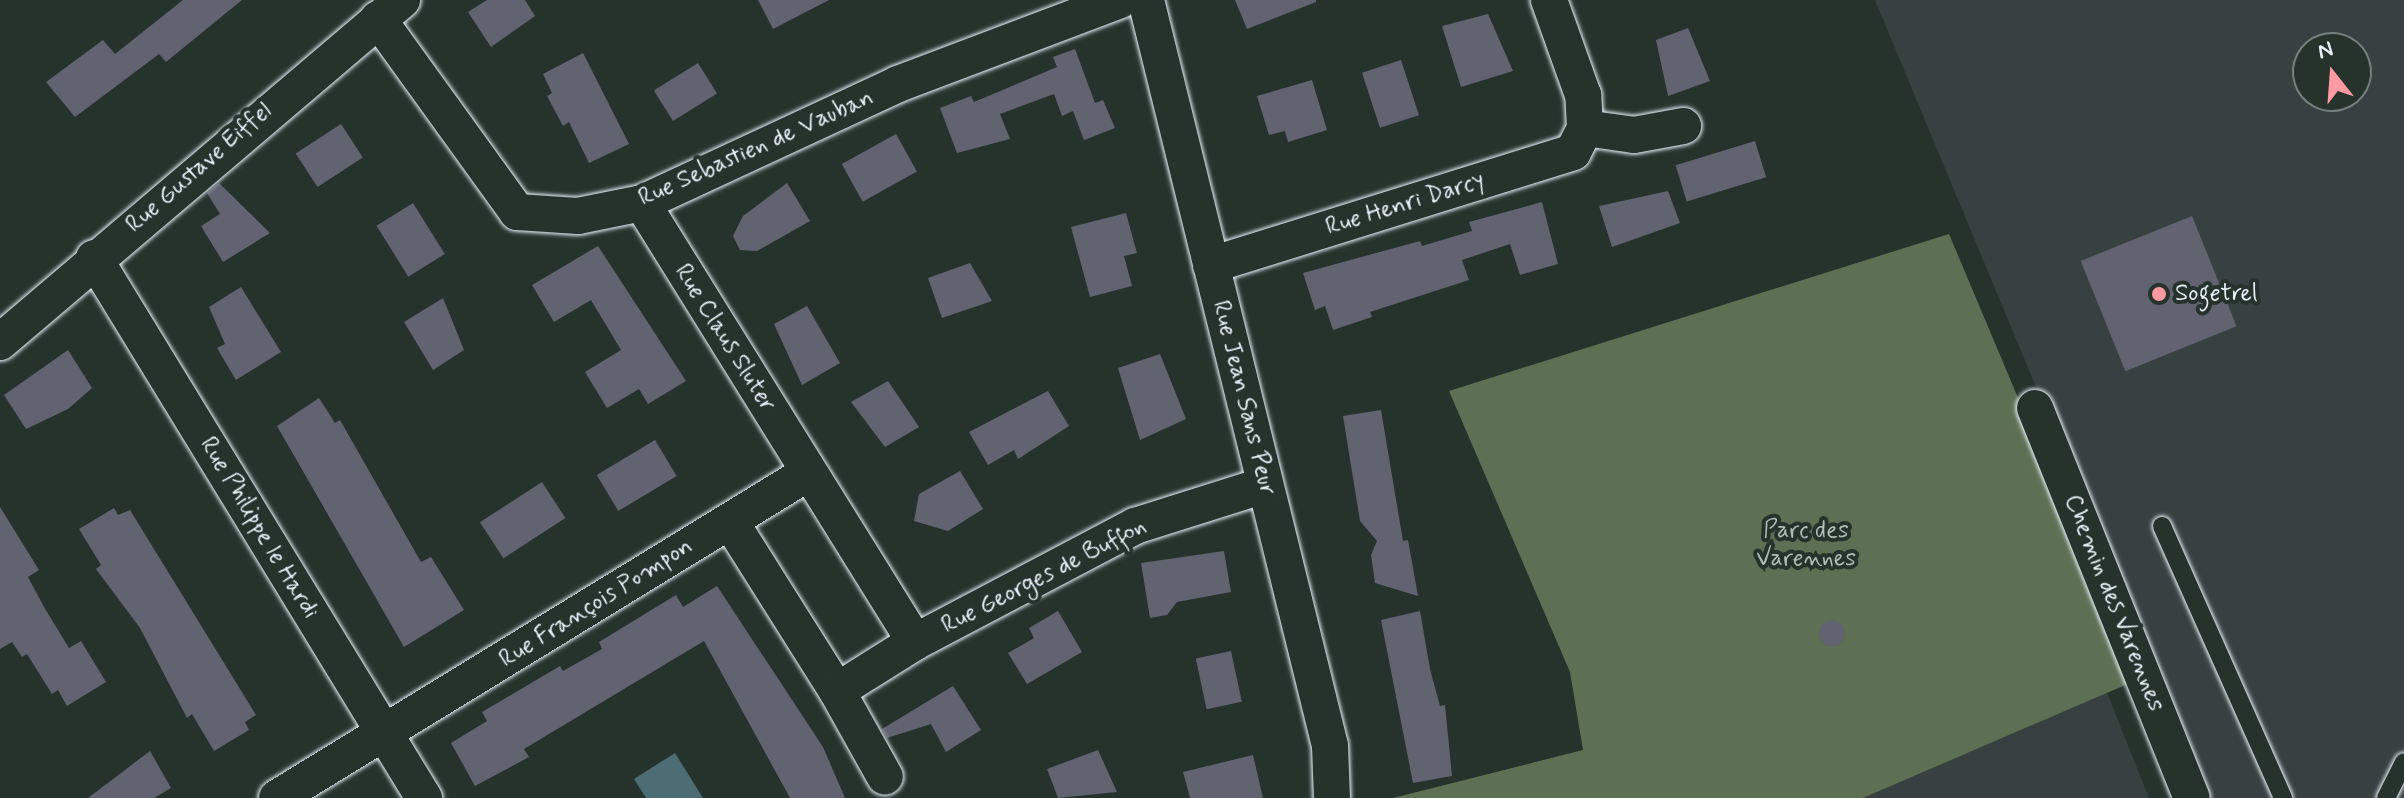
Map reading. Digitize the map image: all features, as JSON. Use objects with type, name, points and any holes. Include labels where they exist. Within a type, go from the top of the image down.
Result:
[{"type":"street","name":"Rue Sebastien de Vauban","points":[[390,10],[517,212],[578,216],[642,203],[898,84],[1120,0]]},
{"type":"street","name":"Rue Jean Sans Peur","points":[[1146,0],[1330,746],[1332,798]]},
{"type":"street","points":[[1549,0],[1583,95],[1585,128],[1634,135],[1683,126]]},
{"type":"street","name":"Rue Gustave Eiffel","points":[[0,342],[94,258],[390,10]]},
{"type":"street","name":"Rue Henri Darcy","points":[[1211,265],[1573,152],[1585,128]]},
{"type":"street","name":"Rue Claus Sluter","points":[[642,203],[915,642]]},
{"type":"street","name":"Rue Philippe le Hardi","points":[[94,258],[424,798]]},
{"type":"street","name":"Chemin des Varennes","points":[[2035,408],[2192,798]]},
{"type":"street","name":"Rue François Pompon","points":[[277,798],[808,473]]},
{"type":"street","name":"Rue Georges de Buffon","points":[[837,691],[915,642],[1135,526],[1265,485]]},
{"type":"street","points":[[730,521],[837,691],[885,777]]},
{"type":"lane","points":[[2162,526],[2283,798]]},
{"type":"lane","points":[[2386,798],[2404,762]]},
{"type":"shaded area","points":[[1875,0],[2404,0],[2404,798],[2207,798]]},
{"type":"shaded area","points":[[2107,693],[2149,798],[1863,798]]},
{"type":"green space","name":"Parc des Varennes","points":[[1949,234],[2137,680],[1863,798],[1393,798],[1583,750],[1570,672],[1449,391]]},
{"type":"water","points":[[675,753],[703,798],[646,798],[634,779]]},
{"type":"building","points":[[183,0],[242,0],[166,62],[159,54],[75,117],[46,82],[103,40],[115,54]]},
{"type":"building","points":[[487,0],[525,0],[535,16],[491,47],[468,12]]},
{"type":"building","points":[[758,0],[829,0],[773,29]]},
{"type":"building","points":[[1235,0],[1316,0],[1316,2],[1247,29]]},
{"type":"building","points":[[1488,14],[1513,71],[1461,87],[1442,26]]},
{"type":"building","points":[[1688,28],[1710,81],[1668,96],[1656,40]]},
{"type":"building","points":[[1075,49],[1095,103],[1103,100],[1115,128],[1084,140],[1073,111],[1062,116],[1054,94],[1000,114],[1010,139],[957,153],[940,108],[971,96],[974,102],[1057,67],[1053,57]]},
{"type":"building","points":[[583,53],[629,144],[589,163],[569,122],[563,126],[547,96],[552,93],[543,74]]},
{"type":"building","points":[[1401,60],[1419,115],[1380,128],[1362,73]]},
{"type":"building","points":[[698,63],[717,94],[673,121],[654,91]]},
{"type":"building","points":[[1312,80],[1327,130],[1288,142],[1285,131],[1269,135],[1257,96]]},
{"type":"building","points":[[341,124],[363,158],[317,187],[296,153]]},
{"type":"building","points":[[896,134],[917,172],[863,202],[842,164]]},
{"type":"building","points":[[1755,141],[1766,177],[1687,202],[1676,165]]},
{"type":"building","points":[[219,183],[270,233],[223,262],[201,226],[220,214],[207,193]]},
{"type":"building","points":[[787,183],[810,221],[757,251],[740,250],[733,236],[743,216]]},
{"type":"building","points":[[1668,191],[1680,223],[1612,247],[1599,206]]},
{"type":"building","points":[[1542,202],[1558,264],[1520,275],[1510,244],[1462,260],[1469,280],[1370,312],[1372,317],[1333,330],[1325,306],[1315,310],[1303,273],[1420,241],[1422,246],[1472,231],[1469,222]]},
{"type":"building","points":[[413,203],[445,254],[408,277],[377,226]]},
{"type":"building","points":[[1126,213],[1137,253],[1124,256],[1132,286],[1090,297],[1071,227]]},
{"type":"building","name":"Sogetrel","points":[[2192,216],[2237,326],[2125,371],[2081,261]]},
{"type":"building","points":[[598,246],[686,381],[648,404],[639,389],[607,408],[585,372],[621,350],[591,300],[554,322],[532,285]]},
{"type":"building","points":[[970,263],[992,301],[942,318],[928,278]]},
{"type":"building","points":[[241,287],[281,352],[236,380],[217,348],[225,344],[209,307]]},
{"type":"building","points":[[443,298],[464,350],[433,370],[404,322]]},
{"type":"building","points":[[807,306],[840,363],[802,385],[774,324]]},
{"type":"building","points":[[68,350],[92,388],[68,409],[26,429],[4,395]]},
{"type":"building","points":[[1160,354],[1186,419],[1140,440],[1118,368]]},
{"type":"building","points":[[888,381],[919,427],[885,447],[851,402]]},
{"type":"building","points":[[1048,391],[1069,426],[1018,459],[1014,450],[988,465],[969,432]]},
{"type":"building","points":[[319,398],[335,423],[340,420],[421,562],[431,557],[464,610],[404,647],[277,426]]},
{"type":"building","points":[[1381,410],[1403,541],[1408,540],[1418,596],[1375,583],[1371,555],[1377,541],[1360,521],[1343,416]]},
{"type":"building","points":[[655,440],[677,476],[618,511],[597,475]]},
{"type":"building","points":[[960,471],[983,509],[948,531],[914,521],[919,494]]},
{"type":"building","points":[[542,482],[565,518],[503,558],[480,522]]},
{"type":"building","points":[[0,507],[39,570],[28,577],[44,607],[69,648],[81,641],[106,682],[67,706],[58,690],[52,694],[27,654],[22,657],[12,642],[0,649]]},
{"type":"building","points":[[114,508],[118,515],[130,510],[256,715],[245,722],[249,730],[214,751],[192,714],[187,718],[140,628],[96,569],[101,565],[79,529]]},
{"type":"building","points":[[1224,551],[1231,592],[1177,602],[1167,615],[1150,618],[1141,563]]},
{"type":"building","points":[[717,586],[823,747],[845,798],[790,798],[704,641],[524,749],[529,757],[475,786],[451,743],[487,721],[482,712],[560,666],[563,671],[602,649],[599,642],[676,595],[683,607]]},
{"type":"building","points":[[1058,611],[1082,652],[1027,684],[1008,653],[1034,638],[1029,628]]},
{"type":"building","points":[[1420,611],[1430,669],[1440,706],[1445,705],[1452,776],[1413,783],[1381,620]]},
{"type":"building","points":[[1832,620],[1842,623],[1845,633],[1842,643],[1832,646],[1822,643],[1819,633],[1822,623]]},
{"type":"building","points":[[1231,651],[1242,702],[1207,709],[1196,658]]},
{"type":"building","points":[[953,686],[981,730],[946,752],[931,724],[887,738],[882,729]]},
{"type":"building","points":[[1098,750],[1117,792],[1058,798],[1047,769]]},
{"type":"building","points":[[150,751],[171,788],[154,798],[88,798]]},
{"type":"building","points":[[1253,755],[1263,798],[1190,798],[1183,772]]},
{"type":"place","name":"Sogetrel","points":[[2159,294]]}]
